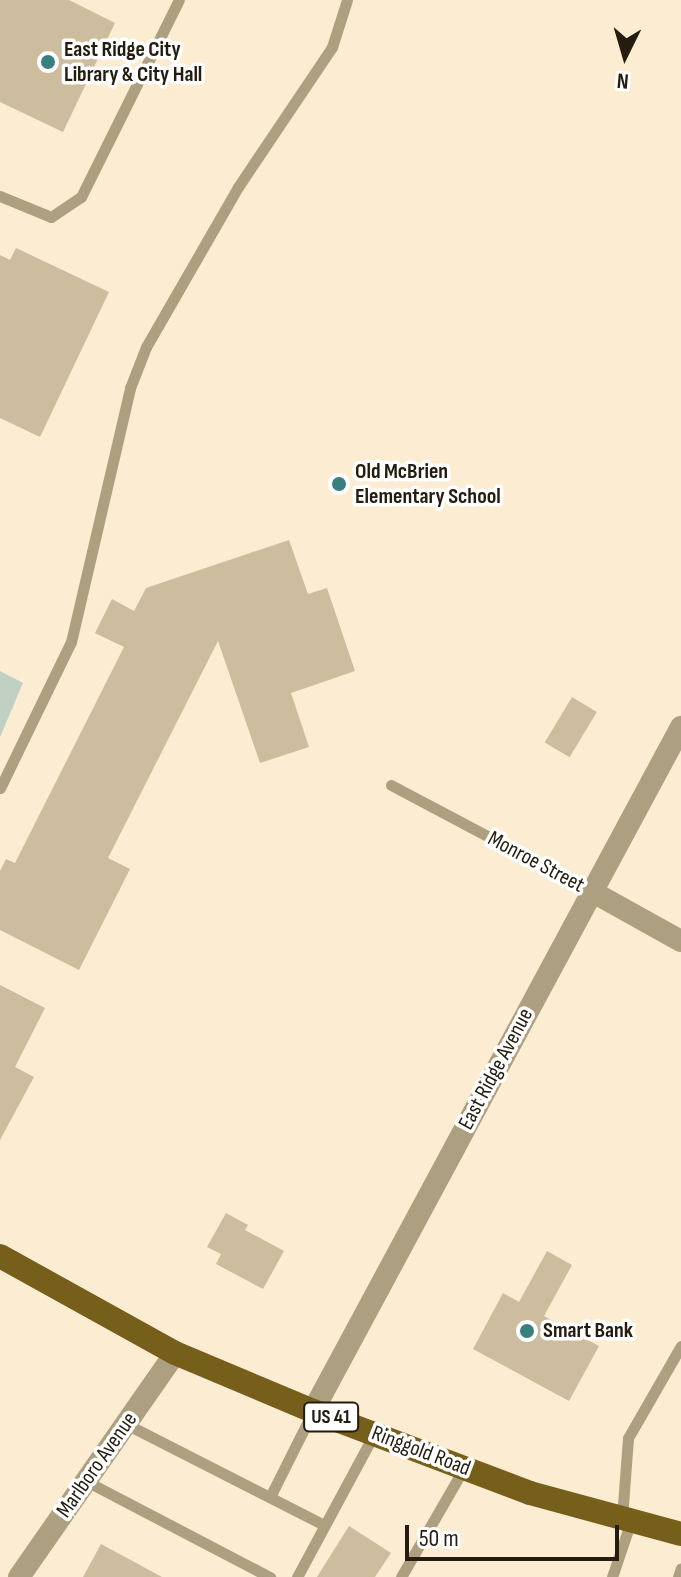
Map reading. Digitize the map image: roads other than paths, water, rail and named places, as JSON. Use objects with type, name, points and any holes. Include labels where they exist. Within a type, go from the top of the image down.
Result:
[{"type":"main road","name":"Ringgold Road","points":[[0,1256],[175,1353],[313,1411],[530,1493],[681,1534]]},
{"type":"street","name":"East Ridge Avenue","points":[[313,1411],[681,727]]},
{"type":"street","name":"Monroe Street","points":[[591,891],[681,941]]},
{"type":"street","name":"Marlboro Avenue","points":[[19,1577],[175,1353]]},
{"type":"lane","points":[[0,196],[51,217],[81,197],[179,0]]},
{"type":"lane","points":[[0,788],[71,642],[130,388],[146,347],[238,187],[332,47],[347,0]]},
{"type":"lane","name":"Monroe Street","points":[[391,785],[591,891]]},
{"type":"lane","points":[[612,1577],[626,1519],[628,1438],[681,1346]]},
{"type":"lane","points":[[270,1497],[313,1411]]},
{"type":"lane","points":[[126,1424],[324,1525]]},
{"type":"lane","points":[[297,1577],[375,1434]]},
{"type":"lane","points":[[401,1577],[464,1468]]},
{"type":"lane","points":[[86,1481],[270,1577]]},
{"type":"lane","points":[[678,1577],[681,1568]]},
{"type":"place","name":"East Ridge City Library & City Hall","points":[[48,62]]},
{"type":"place","name":"Old McBrien Elementary School","points":[[339,484]]},
{"type":"place","name":"Smart Bank","points":[[527,1331]]}]
